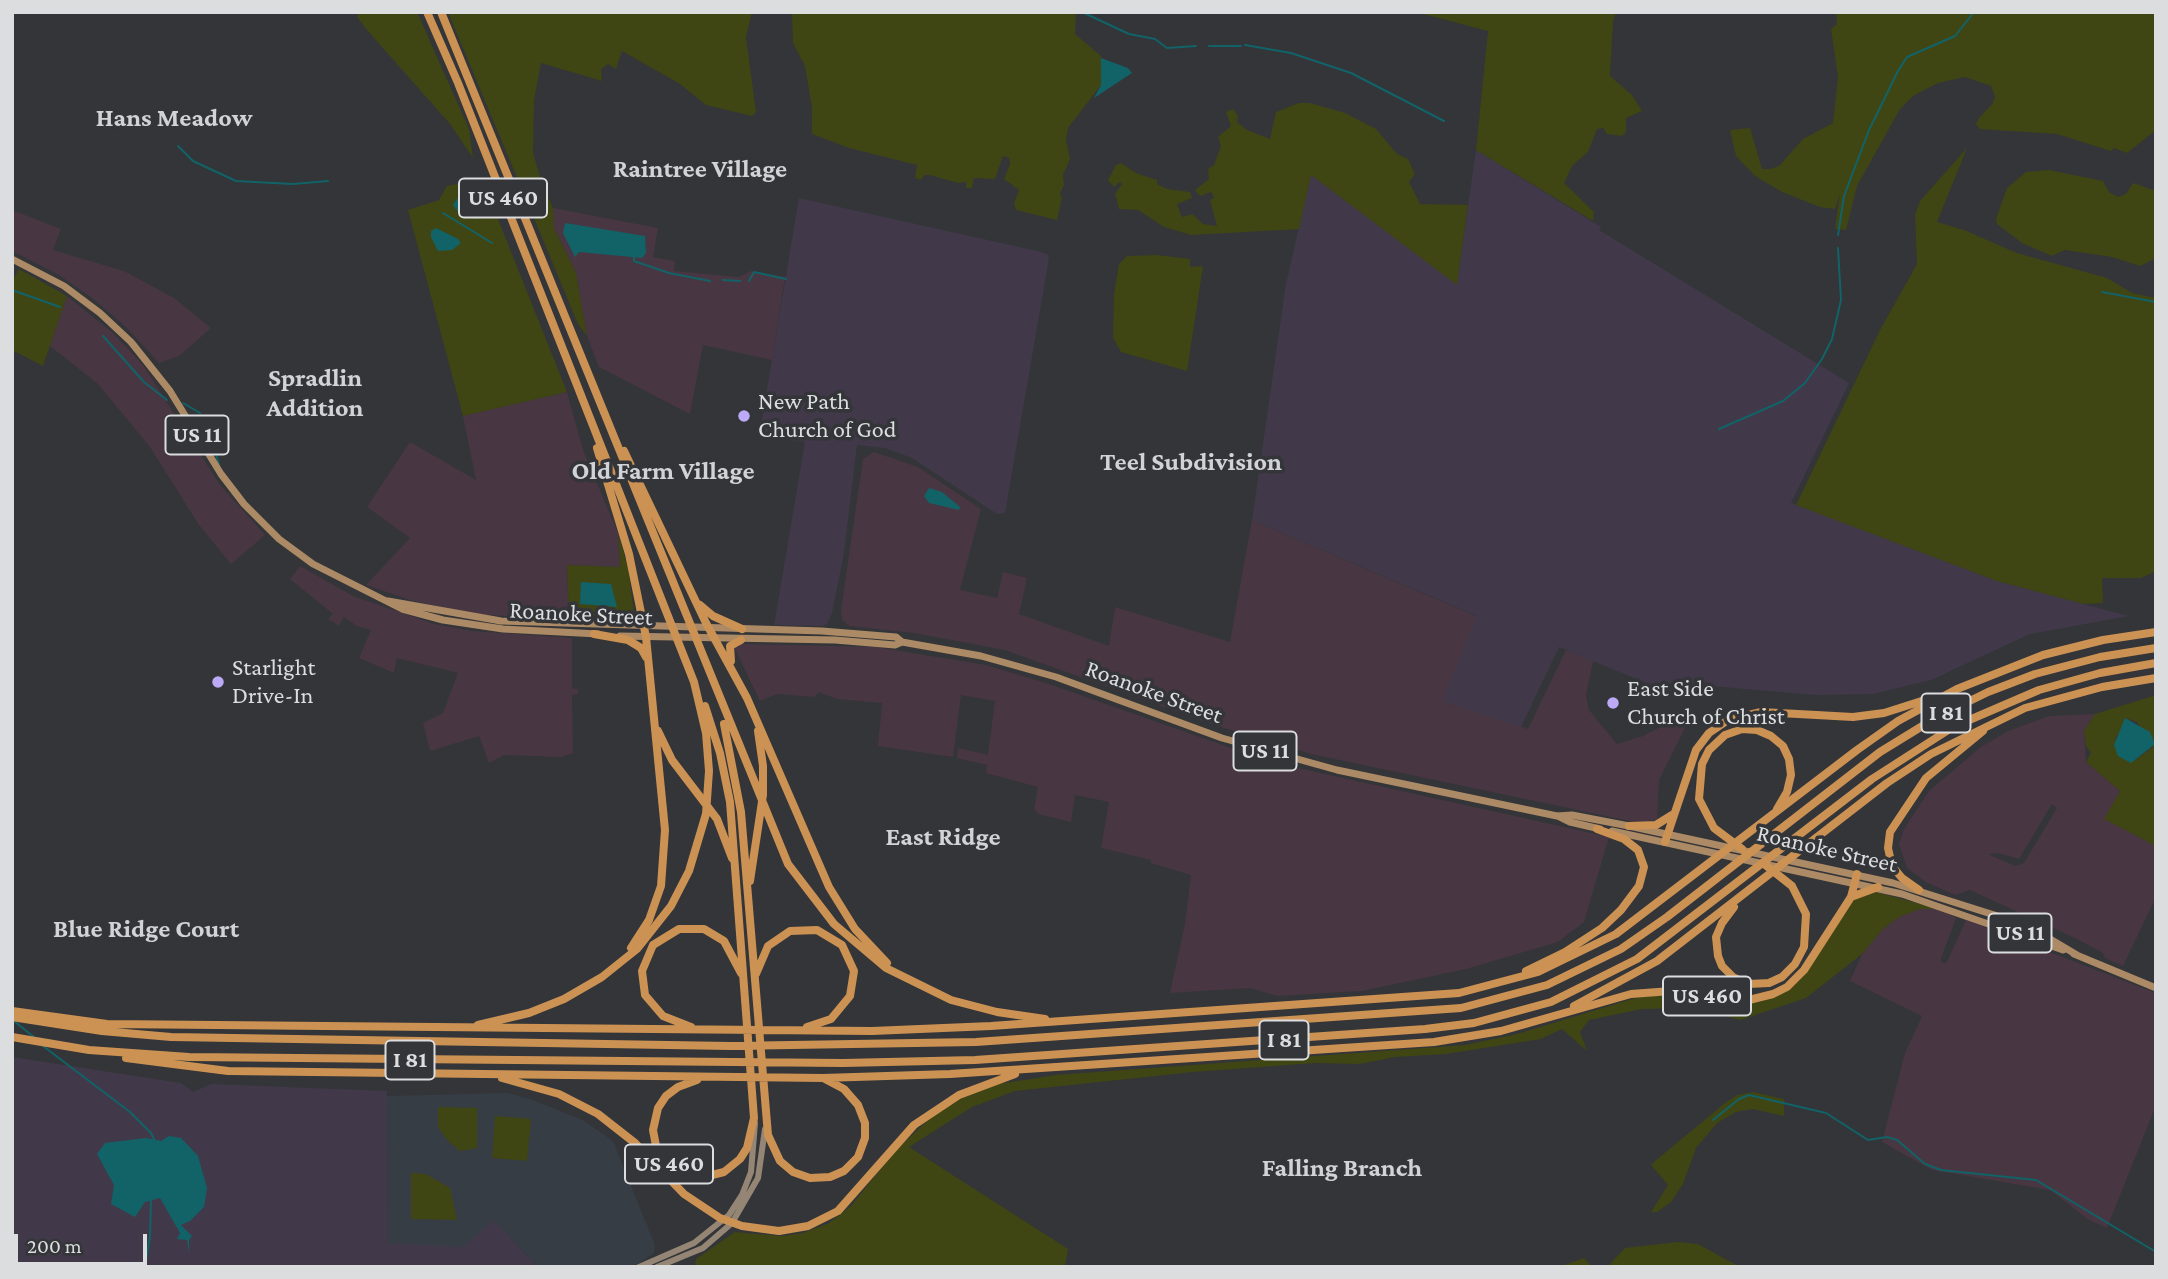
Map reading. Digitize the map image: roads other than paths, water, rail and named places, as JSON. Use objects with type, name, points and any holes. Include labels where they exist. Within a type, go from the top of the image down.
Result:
[{"type":"highway","name":"US 460","points":[[427,12],[578,385],[720,753],[730,802],[736,874],[744,982],[754,1118],[743,1154],[724,1172],[695,1177],[673,1168],[660,1153],[654,1138],[653,1122],[658,1108],[678,1087],[709,1077],[732,1077],[778,1077],[823,1078],[1028,1070],[1434,1042],[1518,1026],[1631,994],[1671,991],[1749,1000],[1773,995],[1794,981],[1851,897]]},
{"type":"highway","name":"US 460","points":[[441,12],[593,383],[699,652],[788,864],[816,905],[860,948],[899,975],[966,1004],[1065,1021],[1426,997],[1501,984],[1554,965],[1605,940],[1709,864],[1744,837],[1774,814],[1790,783],[1791,766],[1787,752],[1772,736],[1757,730],[1742,729],[1725,735],[1709,750],[1702,764],[1699,799],[1714,828],[1742,849]]},
{"type":"highway","points":[[593,383],[695,601],[733,671],[837,902],[866,942],[899,975]]},
{"type":"highway","points":[[578,385],[629,554],[646,637],[665,830],[664,869],[649,920],[618,965]]},
{"type":"highway","points":[[695,601],[713,616],[742,629]]},
{"type":"highway","points":[[1666,838],[1700,744],[1715,728],[1734,717],[1761,712],[1836,718],[1870,715],[1957,689],[2053,652],[2156,632]]},
{"type":"highway","points":[[594,634],[636,644],[647,661]]},
{"type":"highway","points":[[733,671],[729,649],[741,640]]},
{"type":"highway","name":"I 81","points":[[12,1017],[102,1031],[171,1037],[730,1046],[976,1042],[1461,1009],[1538,989],[1600,961],[1642,936],[1880,752],[1965,702],[2060,667],[2156,648]]},
{"type":"highway","name":"I 81","points":[[12,1037],[89,1050],[212,1058],[777,1063],[975,1060],[1425,1029],[1474,1023],[1551,1002],[1611,974],[1664,941],[1901,759],[1975,716],[2018,697],[2073,679],[2156,663]]},
{"type":"highway","points":[[1518,1026],[1573,1006],[1625,981],[1673,950],[1909,768],[1968,733],[2008,715],[2102,687],[2156,678]]},
{"type":"highway","points":[[465,1028],[541,1010],[576,993],[618,965],[656,926],[681,887],[695,855],[706,814],[706,733],[694,682]]},
{"type":"highway","name":"US 460","points":[[713,685],[738,785],[765,1117]]},
{"type":"highway","points":[[1774,814],[1876,736],[1957,689]]},
{"type":"highway","points":[[653,715],[672,760],[717,819],[736,874]]},
{"type":"highway","points":[[1919,890],[1902,878],[1891,862],[1888,844],[1892,827],[1909,799],[1936,766],[2008,715]]},
{"type":"highway","points":[[750,911],[751,871],[764,788],[762,750],[755,718]]},
{"type":"highway","points":[[1629,826],[1656,825],[1674,812]]},
{"type":"highway","points":[[1501,984],[1565,952],[1602,928],[1621,910],[1639,886],[1644,867],[1638,850],[1625,839],[1598,829]]},
{"type":"highway","points":[[1745,895],[1718,930],[1718,956],[1727,972],[1740,981],[1755,985],[1769,984],[1782,977],[1798,960],[1808,928],[1805,909],[1797,891],[1763,863]]},
{"type":"highway","points":[[1851,897],[1856,878]]},
{"type":"highway","points":[[1851,897],[1878,887]]},
{"type":"highway","points":[[705,1030],[671,1021],[650,1003],[643,987],[642,971],[653,945],[679,929],[708,931],[731,950],[744,982]]},
{"type":"highway","points":[[755,984],[763,953],[772,942],[786,933],[799,929],[817,930],[842,945],[854,971],[853,988],[847,1003],[825,1022],[792,1031]]},
{"type":"highway","points":[[12,1011],[107,1024],[775,1031],[899,1031],[1065,1021]]},
{"type":"highway","points":[[89,1050],[156,1063],[228,1071],[709,1077]]},
{"type":"highway","points":[[475,1074],[531,1084],[585,1107],[624,1133],[689,1199],[728,1222],[758,1229],[786,1231],[826,1218],[848,1202],[887,1154],[922,1119],[959,1096],[1028,1070]]},
{"type":"highway","points":[[765,1117],[773,1152],[789,1170],[815,1179],[831,1177],[844,1171],[854,1161],[863,1145],[864,1117],[849,1094],[823,1078]]},
{"type":"main road","name":"Roanoke Street","points":[[12,258],[82,298],[131,342],[170,391],[228,484],[269,530],[323,570],[402,610],[473,626],[646,637],[741,640],[842,635],[896,637],[902,642],[968,653],[1056,677],[1282,756],[1558,816],[1598,829],[1742,849],[1856,878],[1968,914],[2156,988]]},
{"type":"main road","name":"Roanoke Street","points":[[388,601],[493,620],[742,629],[836,636],[895,645],[902,642]]},
{"type":"main road","name":"Roanoke Street","points":[[1558,816],[1572,815],[1629,826],[1763,863],[1919,890],[2007,919],[2045,936],[2077,955]]},
{"type":"street","points":[[657,1267],[704,1248],[748,1201],[760,1174],[765,1117]]},
{"type":"street","points":[[639,1267],[694,1243],[728,1222],[743,1195],[751,1172],[754,1118]]},
{"type":"water","points":[[1101,58],[1128,68],[1132,73],[1094,98],[1101,85]]},
{"type":"water","points":[[472,192],[483,210],[483,216],[476,219],[459,213],[453,205],[461,193]]},
{"type":"water","points":[[565,223],[645,236],[646,253],[642,258],[579,252],[575,257],[563,233]]},
{"type":"water","points":[[436,228],[461,243],[452,250],[438,251],[431,237],[431,231]]},
{"type":"water","points":[[929,488],[942,492],[960,507],[959,510],[929,503],[924,496]]},
{"type":"water","points":[[581,582],[611,584],[617,607],[580,604]]},
{"type":"water","points":[[2125,718],[2150,732],[2155,744],[2131,763],[2118,756],[2114,745]]},
{"type":"water","points":[[169,1136],[181,1138],[198,1156],[207,1188],[204,1207],[190,1221],[181,1225],[192,1236],[189,1240],[189,1254],[187,1240],[177,1239],[180,1233],[160,1198],[145,1202],[135,1217],[111,1204],[114,1185],[97,1154],[105,1143],[146,1138],[161,1141]]},
{"type":"waterway","points":[[1082,12],[1129,34],[1155,39],[1167,48],[1196,46]]},
{"type":"waterway","points":[[1838,235],[1844,196],[1869,130],[1898,71],[1907,57],[1955,36],[1974,12]]},
{"type":"waterway","points":[[1245,45],[1291,53],[1351,73],[1444,121]]},
{"type":"waterway","points":[[1209,46],[1241,46]]},
{"type":"waterway","points":[[178,146],[193,161],[236,181],[293,184],[328,181]]},
{"type":"waterway","points":[[443,213],[492,243]]},
{"type":"waterway","points":[[1719,429],[1783,401],[1805,383],[1822,359],[1832,339],[1841,300],[1838,248]]},
{"type":"waterway","points":[[634,257],[634,261],[669,273],[710,281]]},
{"type":"waterway","points":[[749,281],[754,272],[786,279]]},
{"type":"waterway","points":[[723,280],[740,281]]},
{"type":"waterway","points":[[12,290],[60,307]]},
{"type":"waterway","points":[[2102,292],[2156,302]]},
{"type":"waterway","points":[[103,336],[144,382],[167,400]]},
{"type":"waterway","points":[[183,403],[200,413]]},
{"type":"waterway","points":[[204,417],[219,464]]},
{"type":"waterway","points":[[14,1021],[34,1037]]},
{"type":"waterway","points":[[43,1046],[130,1112],[151,1133],[155,1141]]},
{"type":"waterway","points":[[1713,1120],[1739,1099],[1749,1095],[1826,1113],[1868,1140],[1887,1137],[1897,1140],[1925,1164],[1941,1170],[2036,1180],[2156,1252]]},
{"type":"waterway","points":[[145,1267],[150,1237],[151,1198]]},
{"type":"place","name":"New Path Church of God","points":[[744,416]]},
{"type":"place","name":"Starlight Drive-In","points":[[218,682]]},
{"type":"place","name":"East Side Church of Christ","points":[[1613,703]]},
{"type":"district","name":"Hans Meadow","points":[[174,118]]},
{"type":"district","name":"Raintree Village","points":[[700,169]]},
{"type":"district","name":"Spradlin Addition","points":[[315,393]]},
{"type":"district","name":"Teel Subdivision","points":[[1191,462]]},
{"type":"district","name":"Old Farm Village","points":[[663,471]]},
{"type":"district","name":"East Ridge","points":[[943,837]]},
{"type":"district","name":"Blue Ridge Court","points":[[146,929]]},
{"type":"district","name":"Falling Branch","points":[[1342,1168]]}]
